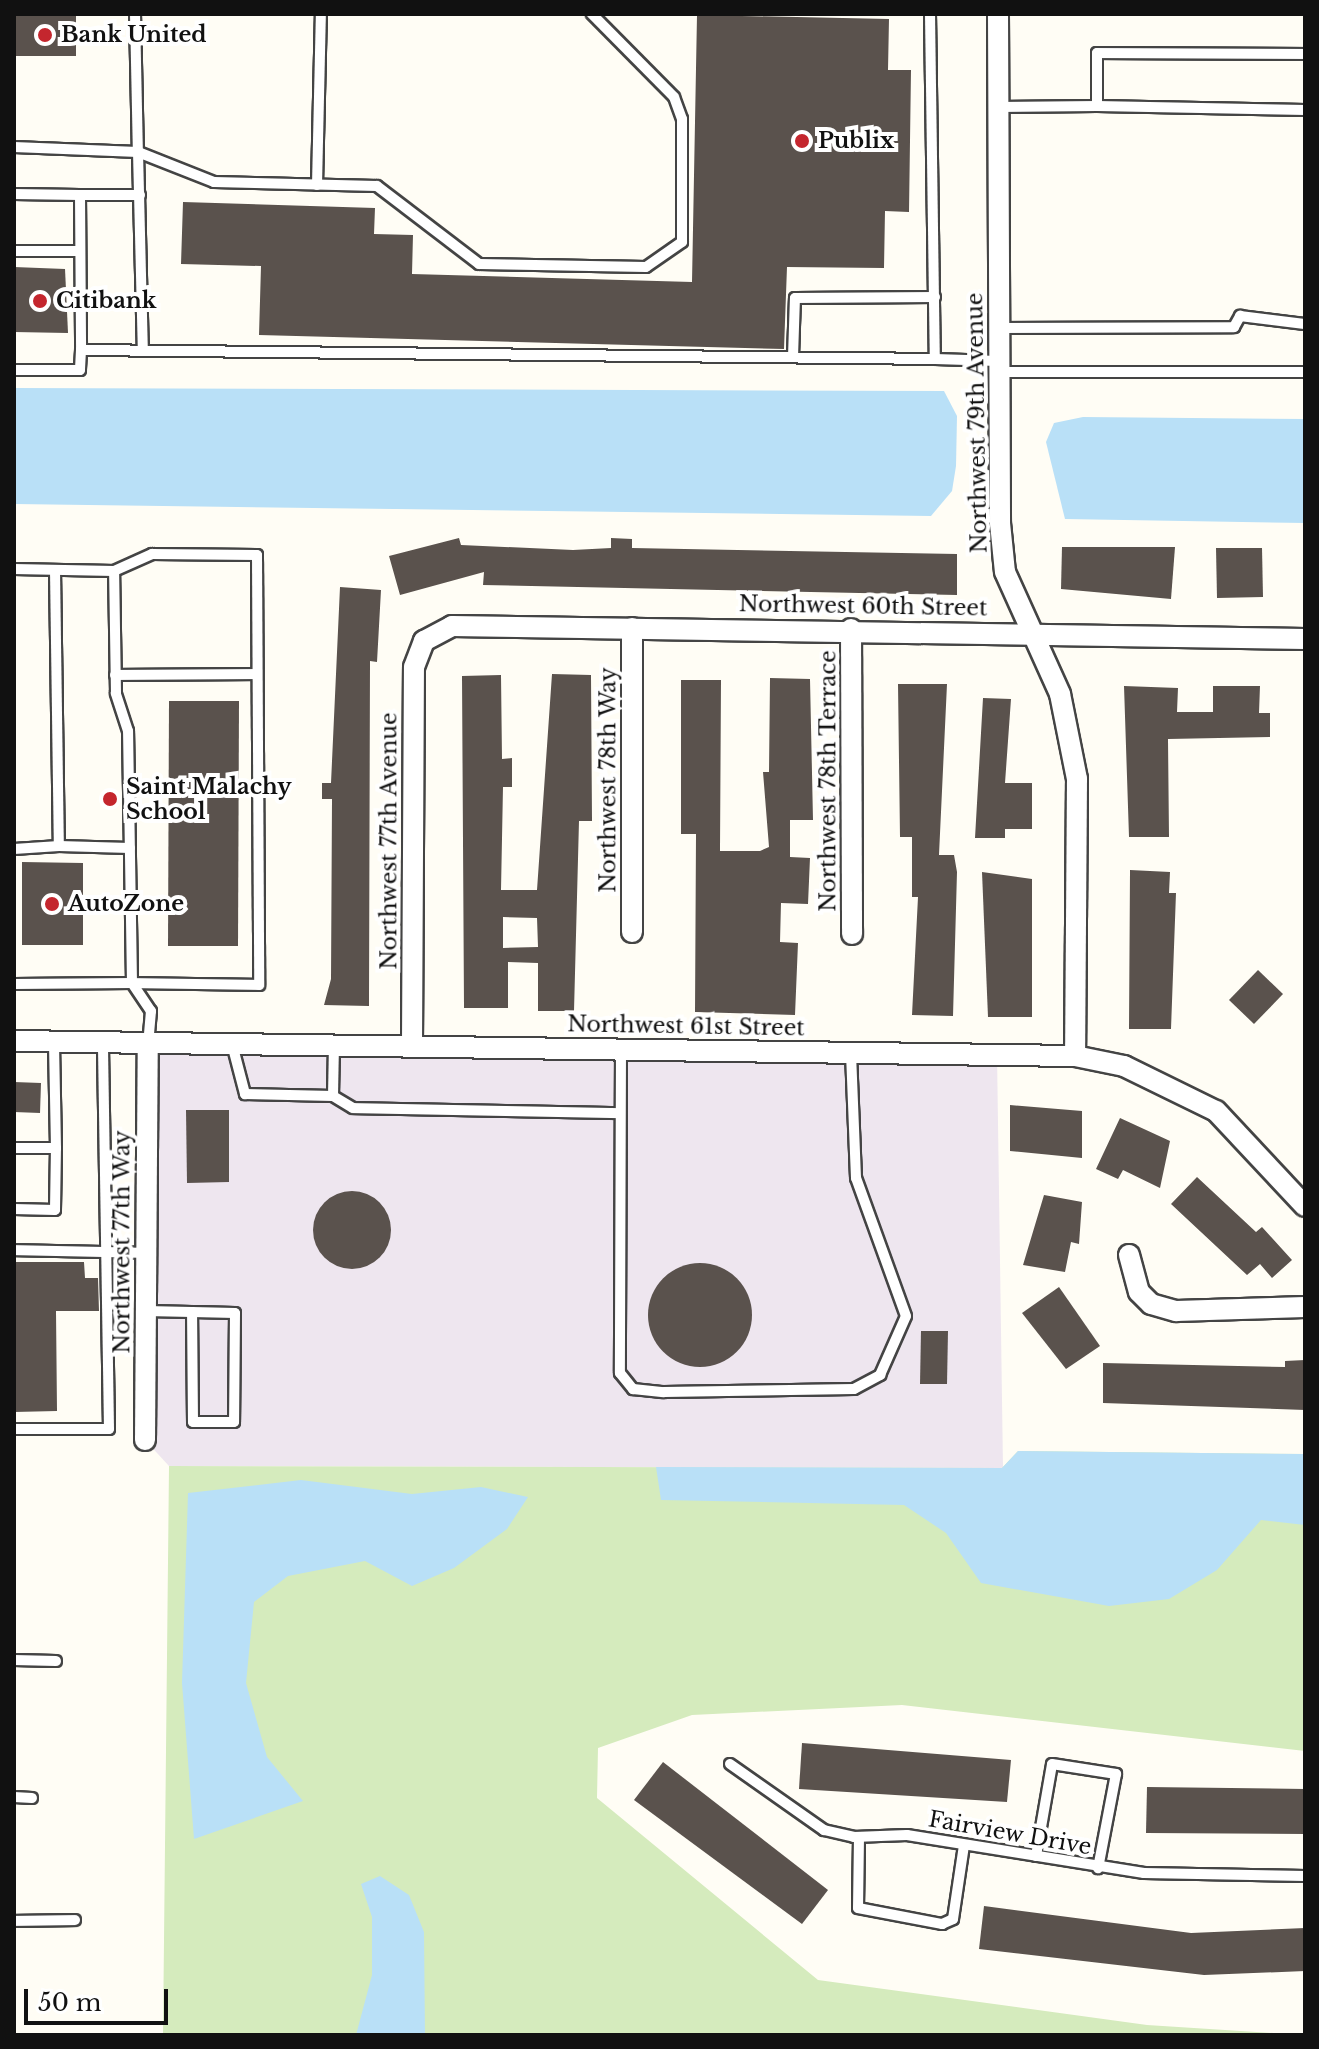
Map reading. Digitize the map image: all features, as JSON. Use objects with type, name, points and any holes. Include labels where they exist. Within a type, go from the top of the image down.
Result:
[{"type":"street","name":"Northwest 79th Avenue","points":[[998,14],[998,366],[1005,572],[1027,633],[1060,694],[1077,779],[1075,1056]]},
{"type":"street","name":"Northwest 60th Street","points":[[424,641],[452,626],[851,629],[1305,639]]},
{"type":"street","name":"Northwest 78th Way","points":[[632,628],[632,932]]},
{"type":"street","name":"Northwest 78th Terrace","points":[[851,629],[852,934]]},
{"type":"street","name":"Northwest 77th Avenue","points":[[412,1043],[414,667],[424,641]]},
{"type":"street","name":"Northwest 61st Street","points":[[14,1041],[412,1043],[621,1050],[1075,1056],[1124,1066],[1216,1111],[1305,1206]]},
{"type":"street","name":"Northwest 77th Way","points":[[145,1440],[148,1044]]},
{"type":"street","points":[[1129,1255],[1139,1292],[1151,1304],[1176,1311],[1305,1307]]},
{"type":"lane","points":[[135,14],[143,351]]},
{"type":"lane","points":[[317,185],[321,14]]},
{"type":"lane","points":[[14,147],[138,152],[214,182],[377,186],[479,264],[646,267],[664,260],[682,242],[682,119],[674,97],[592,14]]},
{"type":"lane","points":[[930,14],[935,359]]},
{"type":"lane","points":[[1097,106],[1097,53],[1305,54]]},
{"type":"lane","points":[[998,107],[1305,110]]},
{"type":"lane","points":[[14,194],[140,195]]},
{"type":"lane","points":[[14,370],[80,370],[80,195]]},
{"type":"lane","points":[[14,251],[80,251]]},
{"type":"lane","points":[[793,357],[795,298],[935,297]]},
{"type":"lane","points":[[998,328],[1234,327],[1240,316],[1305,324]]},
{"type":"lane","points":[[81,350],[935,359],[998,366],[1305,372]]},
{"type":"lane","points":[[14,569],[114,571],[152,554],[257,555],[259,985],[14,984]]},
{"type":"lane","points":[[55,570],[59,846]]},
{"type":"lane","points":[[114,571],[115,675],[128,731],[132,983],[151,1011],[148,1044]]},
{"type":"lane","points":[[115,675],[257,674]]},
{"type":"lane","points":[[14,849],[59,846],[130,848]]},
{"type":"lane","points":[[14,1209],[55,1210],[54,1042]]},
{"type":"lane","points":[[14,1429],[109,1429],[109,1252],[103,1043]]},
{"type":"lane","points":[[333,1096],[334,1043]]},
{"type":"lane","points":[[232,1044],[245,1094],[333,1096],[353,1108],[619,1113]]},
{"type":"lane","points":[[621,1050],[620,1373],[633,1389],[664,1392],[854,1389],[880,1375],[906,1316],[856,1178],[851,1053]]},
{"type":"lane","points":[[14,1148],[56,1148]]},
{"type":"lane","points":[[14,1250],[146,1253]]},
{"type":"lane","points":[[146,1311],[192,1312],[235,1313],[234,1422],[193,1422],[192,1312]]},
{"type":"lane","points":[[14,1660],[56,1661]]},
{"type":"lane","name":"Fairview Drive","points":[[730,1764],[824,1830],[859,1837],[964,1845],[1098,1868],[1305,1876]]},
{"type":"lane","points":[[1036,1856],[1052,1764],[1116,1774],[1098,1868]]},
{"type":"lane","points":[[14,1797],[32,1798]]},
{"type":"lane","points":[[859,1837],[858,1908],[942,1924],[953,1919],[964,1845]]},
{"type":"lane","points":[[14,1921],[75,1920]]},
{"type":"shaded area","points":[[148,1044],[997,1054],[1003,1468],[169,1466],[145,1440]]},
{"type":"green space","points":[[1018,1451],[1305,1454],[1305,1751],[902,1705],[692,1715],[598,1748],[597,1798],[818,1980],[1147,2025],[1305,2035],[163,2035],[169,1466],[1002,1468]]},
{"type":"water","points":[[14,388],[944,391],[957,416],[956,466],[952,491],[931,516],[14,504]]},
{"type":"water","points":[[1083,417],[1305,419],[1305,523],[1065,519],[1046,442],[1054,423]]},
{"type":"water","points":[[1018,1451],[1305,1454],[1305,1525],[1261,1520],[1217,1570],[1169,1599],[1109,1606],[981,1583],[946,1533],[904,1505],[661,1500],[656,1467],[1002,1468]]},
{"type":"water","points":[[301,1480],[412,1494],[481,1487],[528,1497],[507,1529],[454,1568],[412,1586],[365,1561],[288,1576],[254,1602],[246,1683],[267,1757],[303,1801],[194,1839],[182,1683],[188,1493]]},
{"type":"water","points":[[380,1876],[409,1895],[424,1932],[425,2035],[356,2035],[372,1975],[372,1917],[361,1884]]},
{"type":"building","name":"Bank United","points":[[14,14],[76,14],[76,56],[14,56]]},
{"type":"building","points":[[697,15],[889,19],[888,70],[911,70],[909,212],[885,211],[884,268],[787,267],[784,349],[259,335],[261,266],[181,264],[183,202],[375,208],[374,234],[413,235],[412,274],[692,282]]},
{"type":"building","name":"Citibank","points":[[14,267],[65,269],[68,333],[14,332]]},
{"type":"building","points":[[459,538],[461,545],[573,550],[611,548],[611,538],[632,539],[632,548],[957,554],[957,595],[483,585],[484,572],[400,595],[389,556]]},
{"type":"building","points":[[1062,547],[1175,547],[1171,599],[1061,589]]},
{"type":"building","points":[[1216,548],[1262,548],[1263,597],[1217,598]]},
{"type":"building","points":[[340,587],[381,590],[377,662],[370,661],[369,1006],[324,1005],[331,979],[332,799],[322,799],[322,783],[331,783]]},
{"type":"building","points":[[552,674],[591,675],[592,821],[579,821],[574,1011],[538,1011],[538,963],[508,962],[508,1008],[464,1008],[462,676],[501,675],[502,759],[512,758],[512,787],[503,787],[501,890],[537,890]],"holes":[[[503,917],[537,918],[538,947],[503,948]]]},
{"type":"building","points":[[770,678],[810,679],[813,820],[790,820],[790,857],[810,858],[808,904],[781,903],[780,942],[798,943],[795,1015],[695,1012],[696,834],[681,834],[681,680],[721,680],[720,851],[760,851],[769,847],[763,772],[769,772]]},
{"type":"building","points":[[898,684],[947,684],[939,855],[954,855],[957,872],[953,1016],[912,1015],[918,897],[912,897],[912,837],[900,837]]},
{"type":"building","points":[[1124,686],[1178,688],[1177,712],[1213,712],[1213,686],[1260,686],[1259,713],[1270,713],[1270,737],[1168,739],[1169,837],[1129,837]]},
{"type":"building","points":[[983,698],[1011,699],[1005,783],[1032,783],[1032,829],[1005,829],[1005,838],[975,838]]},
{"type":"building","points":[[169,701],[239,701],[238,946],[168,946]]},
{"type":"building","name":"AutoZone","points":[[22,862],[83,863],[83,945],[22,945]]},
{"type":"building","points":[[1130,870],[1170,872],[1169,893],[1176,893],[1171,1029],[1129,1029]]},
{"type":"building","points":[[982,872],[1032,879],[1032,1017],[988,1017]]},
{"type":"building","points":[[1258,970],[1283,994],[1254,1024],[1229,1000]]},
{"type":"building","points":[[14,1082],[41,1083],[40,1113],[14,1112]]},
{"type":"building","points":[[1010,1105],[1082,1111],[1082,1158],[1010,1151]]},
{"type":"building","points":[[186,1110],[229,1110],[229,1182],[187,1183]]},
{"type":"building","points":[[1120,1118],[1170,1141],[1160,1188],[1123,1170],[1118,1179],[1096,1169]]},
{"type":"building","points":[[1197,1177],[1256,1232],[1262,1227],[1292,1260],[1272,1278],[1260,1264],[1247,1275],[1171,1204]]},
{"type":"building","points":[[352,1191],[367,1194],[384,1208],[391,1230],[388,1245],[374,1262],[352,1269],[337,1266],[320,1252],[313,1230],[316,1215],[330,1198]]},
{"type":"building","points":[[1044,1195],[1082,1202],[1079,1244],[1071,1242],[1065,1272],[1023,1265]]},
{"type":"building","points":[[14,1262],[84,1262],[85,1278],[98,1278],[99,1311],[56,1311],[57,1411],[14,1412]]},
{"type":"building","points":[[700,1263],[720,1267],[737,1278],[748,1295],[752,1315],[748,1335],[737,1352],[720,1363],[700,1367],[680,1363],[663,1352],[652,1335],[648,1315],[652,1295],[663,1278],[680,1267]]},
{"type":"building","points":[[1059,1287],[1100,1346],[1066,1369],[1022,1313]]},
{"type":"building","points":[[921,1331],[948,1331],[947,1384],[920,1384]]},
{"type":"building","points":[[1305,1360],[1305,1410],[1103,1403],[1103,1363],[1285,1367],[1285,1361]]},
{"type":"building","points":[[802,1743],[1011,1760],[1007,1802],[799,1789]]},
{"type":"building","points":[[663,1762],[828,1890],[802,1924],[634,1800]]},
{"type":"building","points":[[1147,1787],[1305,1789],[1305,1834],[1146,1833]]},
{"type":"building","points":[[984,1906],[1191,1933],[1305,1928],[1305,1971],[1204,1975],[979,1949]]},
{"type":"place","name":"Bank United","points":[[45,35]]},
{"type":"place","name":"Publix","points":[[802,141]]},
{"type":"place","name":"Citibank","points":[[40,301]]},
{"type":"place","name":"Saint Malachy School","points":[[110,799]]},
{"type":"place","name":"AutoZone","points":[[52,904]]}]
